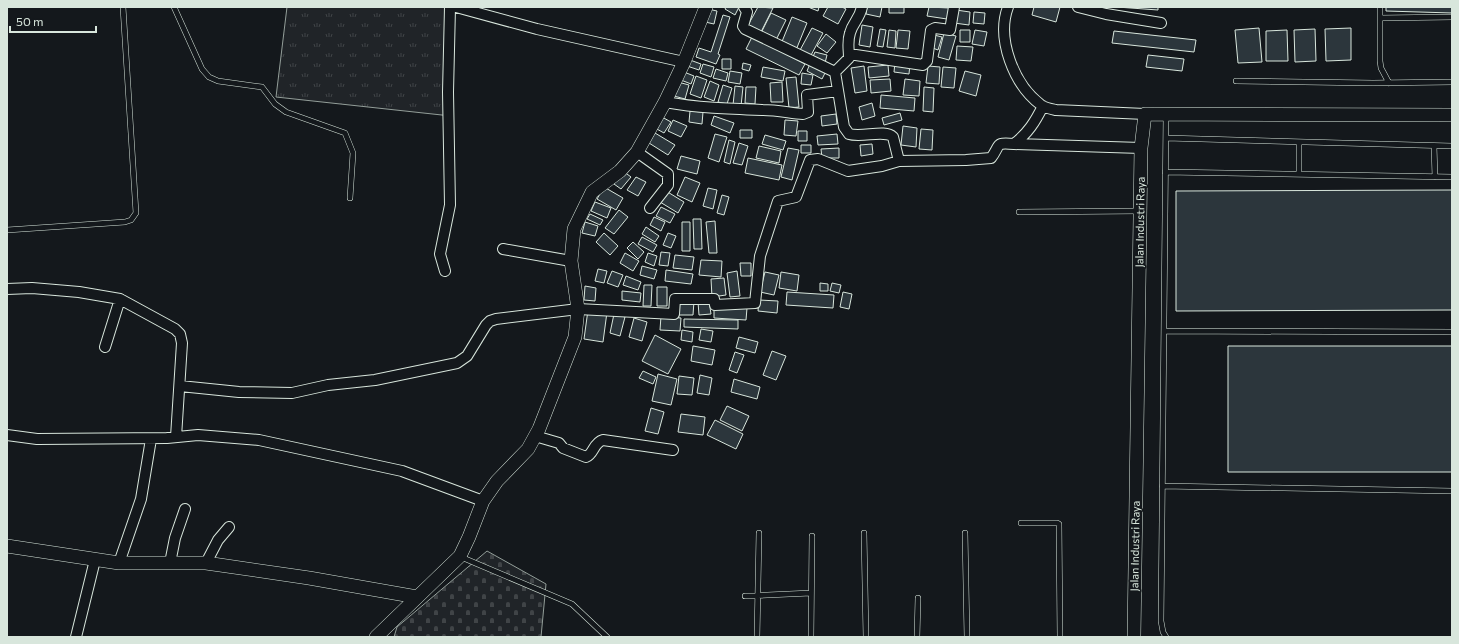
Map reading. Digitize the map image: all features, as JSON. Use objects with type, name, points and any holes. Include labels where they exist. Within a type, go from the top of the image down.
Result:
[{"type":"street","points":[[445,271],[440,254],[450,205],[448,92],[450,7]]},
{"type":"street","points":[[456,7],[537,29],[684,62]]},
{"type":"street","points":[[376,637],[460,556],[470,537],[483,501],[497,481],[528,449],[535,436],[573,345],[578,309],[571,261],[574,229],[592,192],[620,171],[637,152],[665,102],[684,62],[706,7]]},
{"type":"street","points":[[744,7],[747,12],[743,26],[744,29],[835,72]]},
{"type":"street","points":[[835,72],[846,63],[849,54],[847,47],[850,31],[859,18],[862,7]]},
{"type":"street","points":[[849,54],[923,65],[927,61],[931,30],[935,28],[950,30],[954,7]]},
{"type":"street","points":[[1008,7],[1003,25],[1004,43],[1014,70],[1032,97],[1043,106],[1056,110],[1145,114],[1452,115]]},
{"type":"street","points":[[1078,7],[1106,14],[1161,23]]},
{"type":"street","points":[[835,72],[844,127],[849,134],[857,137],[885,133],[890,134],[893,137],[899,161]]},
{"type":"street","points":[[665,102],[681,105],[803,114],[808,112],[807,95],[838,91]]},
{"type":"street","points":[[1014,144],[1031,128],[1043,106]]},
{"type":"street","name":"Jalan Industri Raya","points":[[1134,637],[1141,148],[1145,114]]},
{"type":"street","points":[[180,386],[238,392],[292,393],[328,385],[375,380],[457,363],[467,356],[490,321],[578,309],[674,314],[675,300],[714,299],[715,305],[755,303],[760,256],[777,203],[780,200],[794,199],[796,197],[810,160],[818,159],[848,170],[882,166],[899,161],[991,158],[997,145],[1001,142],[1014,144],[1141,148]]},
{"type":"street","points":[[637,152],[668,174],[668,186],[650,208]]},
{"type":"street","points":[[502,249],[571,261]]},
{"type":"street","points":[[7,289],[32,288],[71,291],[120,299],[161,320],[180,334],[182,343],[176,437]]},
{"type":"street","points":[[106,347],[120,299]]},
{"type":"street","points":[[7,435],[37,439],[151,438],[198,435],[259,440],[402,471],[483,501]]},
{"type":"street","points":[[535,436],[559,443],[563,448],[586,457],[590,455],[596,443],[603,440],[673,450]]},
{"type":"street","points":[[118,563],[141,499],[151,438]]},
{"type":"street","points":[[170,563],[175,538],[185,510]]},
{"type":"street","points":[[206,563],[218,540],[229,527]]},
{"type":"street","points":[[7,546],[118,563],[206,563],[309,578],[417,597]]},
{"type":"street","points":[[76,637],[95,560]]},
{"type":"lane","points":[[7,230],[125,222],[131,220],[136,213],[123,7]]},
{"type":"lane","points":[[174,7],[202,69],[209,77],[218,81],[258,86],[266,90],[275,104],[286,112],[345,133],[353,153],[350,198]]},
{"type":"lane","points":[[1380,7],[1380,60],[1381,68],[1389,83]]},
{"type":"lane","points":[[1380,18],[1452,17]]},
{"type":"lane","points":[[1236,81],[1389,83],[1452,82]]},
{"type":"lane","points":[[1166,114],[1161,621],[1163,632],[1166,637]]},
{"type":"lane","points":[[1166,138],[1299,143],[1452,146]]},
{"type":"lane","points":[[1299,143],[1299,174]]},
{"type":"lane","points":[[1434,146],[1434,177]]},
{"type":"lane","points":[[1165,172],[1452,177]]},
{"type":"lane","points":[[1019,212],[1140,211]]},
{"type":"lane","points":[[1164,331],[1452,332]]},
{"type":"lane","points":[[1162,486],[1452,491]]},
{"type":"lane","points":[[1021,523],[1057,523],[1059,526],[1060,637]]},
{"type":"lane","points":[[757,637],[759,596],[759,532]]},
{"type":"lane","points":[[864,533],[866,637]]},
{"type":"lane","points":[[965,533],[967,637]]},
{"type":"lane","points":[[811,637],[812,536]]},
{"type":"lane","points":[[460,556],[572,604],[607,637]]},
{"type":"lane","points":[[745,596],[811,593]]},
{"type":"lane","points":[[917,637],[918,598]]},
{"type":"green space","points":[[287,7],[447,7],[451,116],[276,97]]},
{"type":"green space","points":[[487,551],[546,584],[541,637],[394,637],[397,627]]},
{"type":"building","points":[[726,7],[739,7],[735,15],[725,9]]},
{"type":"building","points":[[758,7],[773,8],[760,34],[747,27]]},
{"type":"building","points":[[808,7],[819,7],[818,11]]},
{"type":"building","points":[[828,7],[842,7],[846,9],[838,24],[823,16]]},
{"type":"building","points":[[867,7],[882,7],[880,17],[866,14]]},
{"type":"building","points":[[889,7],[904,7],[904,13],[889,13]]},
{"type":"building","points":[[929,7],[949,8],[947,19],[927,16]]},
{"type":"building","points":[[1034,7],[1060,7],[1056,22],[1032,15]]},
{"type":"building","points":[[1117,7],[1158,7],[1158,10]]},
{"type":"building","points":[[1386,7],[1452,7],[1452,13],[1386,11]]},
{"type":"building","points":[[708,9],[717,11],[714,24],[705,22]]},
{"type":"building","points":[[956,10],[970,12],[969,25],[954,23]]},
{"type":"building","points":[[974,12],[985,13],[984,24],[973,23]]},
{"type":"building","points":[[771,13],[786,20],[775,42],[760,35]]},
{"type":"building","points":[[723,15],[730,17],[718,54],[720,55],[716,64],[696,57],[699,48],[711,52]]},
{"type":"building","points":[[792,17],[807,23],[796,50],[781,44]]},
{"type":"building","points":[[862,25],[873,27],[870,47],[859,45]]},
{"type":"building","points":[[812,28],[823,33],[810,57],[799,52]]},
{"type":"building","points":[[1259,28],[1262,62],[1238,63],[1235,30]]},
{"type":"building","points":[[1351,28],[1351,60],[1326,61],[1325,29]]},
{"type":"building","points":[[880,29],[886,30],[883,47],[877,46]]},
{"type":"building","points":[[1315,29],[1316,61],[1295,62],[1294,30]]},
{"type":"building","points":[[889,30],[896,31],[895,48],[887,47]]},
{"type":"building","points":[[898,30],[910,31],[908,49],[896,48]]},
{"type":"building","points":[[960,30],[970,30],[970,42],[960,42]]},
{"type":"building","points":[[975,30],[987,32],[984,46],[972,44]]},
{"type":"building","points":[[1287,30],[1288,61],[1266,61],[1266,31]]},
{"type":"building","points":[[1114,31],[1196,40],[1194,52],[1112,43]]},
{"type":"building","points":[[944,33],[956,36],[949,60],[938,57]]},
{"type":"building","points":[[826,34],[836,42],[827,53],[817,46]]},
{"type":"building","points":[[934,35],[942,37],[938,50],[930,47]]},
{"type":"building","points":[[752,37],[805,64],[799,75],[746,49]]},
{"type":"building","points":[[957,46],[973,47],[971,61],[956,60]]},
{"type":"building","points":[[815,52],[827,55],[825,63],[812,59]]},
{"type":"building","points":[[1148,55],[1184,59],[1182,71],[1146,67]]},
{"type":"building","points":[[722,59],[731,59],[731,69],[722,69]]},
{"type":"building","points":[[690,60],[701,64],[699,70],[687,66]]},
{"type":"building","points":[[811,61],[827,69],[822,79],[807,71]]},
{"type":"building","points":[[895,62],[910,64],[909,74],[894,72]]},
{"type":"building","points":[[743,63],[751,65],[749,71],[742,69]]},
{"type":"building","points":[[703,64],[714,67],[711,77],[700,73]]},
{"type":"building","points":[[888,65],[889,76],[869,78],[868,67]]},
{"type":"building","points":[[864,66],[867,91],[855,93],[851,68]]},
{"type":"building","points":[[928,66],[940,67],[939,84],[926,83]]},
{"type":"building","points":[[763,67],[785,71],[783,81],[761,77]]},
{"type":"building","points":[[943,67],[956,68],[954,88],[941,87]]},
{"type":"building","points":[[716,69],[728,73],[726,81],[713,78]]},
{"type":"building","points":[[730,71],[742,73],[740,84],[728,82]]},
{"type":"building","points":[[965,71],[981,75],[976,96],[959,91]]},
{"type":"building","points":[[684,72],[694,76],[691,84],[681,80]]},
{"type":"building","points":[[802,73],[813,75],[811,85],[801,84]]},
{"type":"building","points":[[696,76],[707,80],[701,98],[690,94]]},
{"type":"building","points":[[796,77],[799,107],[789,108],[786,78]]},
{"type":"building","points":[[890,79],[891,91],[871,93],[870,80]]},
{"type":"building","points":[[905,79],[920,81],[919,96],[903,95]]},
{"type":"building","points":[[710,81],[719,85],[714,101],[704,97]]},
{"type":"building","points":[[678,82],[689,85],[685,99],[674,96]]},
{"type":"building","points":[[782,82],[783,102],[771,102],[770,83]]},
{"type":"building","points":[[723,85],[732,88],[727,104],[718,102]]},
{"type":"building","points":[[735,86],[743,87],[741,106],[733,105]]},
{"type":"building","points":[[746,87],[756,87],[755,104],[745,103]]},
{"type":"building","points":[[924,87],[934,88],[933,112],[923,111]]},
{"type":"building","points":[[881,95],[915,98],[914,111],[880,108]]},
{"type":"building","points":[[872,103],[875,116],[862,120],[859,107]]},
{"type":"building","points":[[690,111],[703,112],[702,124],[689,122]]},
{"type":"building","points":[[900,113],[902,120],[884,125],[882,118]]},
{"type":"building","points":[[836,114],[837,124],[822,126],[821,116]]},
{"type":"building","points":[[714,116],[734,123],[730,133],[711,125]]},
{"type":"building","points":[[662,117],[671,122],[664,133],[655,128]]},
{"type":"building","points":[[673,120],[687,126],[681,137],[668,131]]},
{"type":"building","points":[[785,120],[798,121],[796,136],[784,135]]},
{"type":"building","points":[[903,126],[917,128],[916,147],[901,145]]},
{"type":"building","points":[[921,129],[933,130],[932,150],[919,149]]},
{"type":"building","points":[[740,130],[752,130],[752,138],[740,138]]},
{"type":"building","points":[[798,131],[807,131],[807,141],[798,141]]},
{"type":"building","points":[[655,133],[675,145],[668,155],[649,143]]},
{"type":"building","points":[[715,134],[727,137],[719,162],[708,158]]},
{"type":"building","points":[[837,134],[838,144],[818,145],[817,136]]},
{"type":"building","points":[[765,135],[786,141],[783,150],[762,144]]},
{"type":"building","points":[[729,140],[735,142],[730,164],[724,162]]},
{"type":"building","points":[[739,143],[748,146],[742,165],[733,163]]},
{"type":"building","points":[[872,144],[873,154],[861,156],[860,145]]},
{"type":"building","points":[[801,145],[811,145],[811,153],[801,153]]},
{"type":"building","points":[[759,146],[781,151],[779,163],[756,158]]},
{"type":"building","points":[[788,148],[799,150],[792,180],[781,177]]},
{"type":"building","points":[[839,148],[839,158],[822,158],[821,149]]},
{"type":"building","points":[[681,156],[700,161],[697,174],[677,169]]},
{"type":"building","points":[[748,158],[782,165],[779,180],[745,173]]},
{"type":"building","points":[[623,171],[631,177],[621,189],[614,184]]},
{"type":"building","points":[[636,177],[646,182],[638,196],[627,190]]},
{"type":"building","points":[[685,177],[700,183],[692,202],[677,195]]},
{"type":"building","points":[[604,187],[623,198],[616,210],[597,199]]},
{"type":"building","points":[[708,188],[717,190],[713,209],[703,206]]},
{"type":"building","points":[[1452,190],[1452,310],[1176,311],[1176,191]]},
{"type":"building","points":[[666,191],[684,202],[678,213],[660,202]]},
{"type":"building","points":[[722,195],[729,197],[724,215],[717,213]]},
{"type":"building","points":[[595,202],[611,208],[607,218],[591,211]]},
{"type":"building","points":[[661,207],[675,214],[670,223],[656,216]]},
{"type":"building","points":[[619,210],[628,217],[614,234],[605,228]]},
{"type":"building","points":[[590,214],[603,220],[600,225],[587,219]]},
{"type":"building","points":[[654,217],[665,222],[661,231],[650,225]]},
{"type":"building","points":[[693,219],[701,219],[702,249],[694,249]]},
{"type":"building","points":[[715,221],[717,253],[709,253],[706,222]]},
{"type":"building","points":[[585,222],[598,226],[595,236],[582,233]]},
{"type":"building","points":[[682,222],[690,222],[690,251],[682,251]]},
{"type":"building","points":[[646,227],[659,236],[655,242],[642,234]]},
{"type":"building","points":[[604,233],[618,246],[610,255],[596,242]]},
{"type":"building","points":[[668,233],[676,236],[671,248],[663,245]]},
{"type":"building","points":[[642,237],[657,245],[653,252],[638,244]]},
{"type":"building","points":[[633,242],[644,252],[638,259],[627,248]]},
{"type":"building","points":[[661,252],[670,253],[668,266],[659,265]]},
{"type":"building","points":[[625,253],[639,261],[633,271],[620,263]]},
{"type":"building","points":[[648,253],[657,256],[654,266],[645,262]]},
{"type":"building","points":[[675,255],[694,257],[692,270],[673,268]]},
{"type":"building","points":[[701,260],[722,261],[721,277],[699,275]]},
{"type":"building","points":[[740,263],[751,263],[751,276],[741,276]]},
{"type":"building","points":[[642,266],[657,270],[654,279],[640,275]]},
{"type":"building","points":[[598,269],[607,271],[604,283],[595,281]]},
{"type":"building","points":[[666,270],[693,274],[691,284],[665,281]]},
{"type":"building","points":[[612,271],[623,275],[618,287],[607,283]]},
{"type":"building","points":[[737,271],[740,296],[730,297],[727,273]]},
{"type":"building","points":[[765,272],[779,275],[774,295],[760,292]]},
{"type":"building","points":[[781,272],[799,275],[797,291],[779,288]]},
{"type":"building","points":[[626,276],[641,282],[638,290],[623,285]]},
{"type":"building","points":[[724,278],[726,295],[712,297],[711,279]]},
{"type":"building","points":[[820,283],[828,284],[828,291],[820,291]]},
{"type":"building","points":[[832,283],[841,285],[839,293],[830,291]]},
{"type":"building","points":[[644,285],[652,285],[651,306],[643,306]]},
{"type":"building","points":[[585,286],[596,288],[595,301],[584,300]]},
{"type":"building","points":[[657,287],[667,287],[667,306],[657,306]]},
{"type":"building","points":[[622,291],[641,293],[640,302],[622,300]]},
{"type":"building","points":[[787,292],[834,295],[833,308],[786,305]]},
{"type":"building","points":[[843,292],[852,294],[849,309],[840,307]]},
{"type":"building","points":[[678,300],[694,301],[693,315],[678,315]]},
{"type":"building","points":[[759,300],[778,301],[777,313],[758,311]]},
{"type":"building","points":[[709,301],[711,314],[699,315],[698,302]]},
{"type":"building","points":[[714,307],[747,308],[746,320],[714,318]]},
{"type":"building","points":[[588,310],[607,312],[603,342],[584,339]]},
{"type":"building","points":[[614,314],[625,317],[620,336],[610,333]]},
{"type":"building","points":[[661,316],[681,318],[680,331],[660,330]]},
{"type":"building","points":[[634,318],[647,322],[642,341],[629,337]]},
{"type":"building","points":[[684,319],[738,320],[738,329],[684,327]]},
{"type":"building","points":[[701,329],[713,331],[711,342],[699,340]]},
{"type":"building","points":[[682,330],[693,332],[692,342],[681,340]]},
{"type":"building","points":[[655,335],[681,349],[668,374],[642,361]]},
{"type":"building","points":[[739,337],[758,342],[755,353],[736,348]]},
{"type":"building","points":[[693,346],[715,350],[712,365],[691,361]]},
{"type":"building","points":[[1228,346],[1452,346],[1452,472],[1228,472]]},
{"type":"building","points":[[772,351],[786,356],[776,380],[763,375]]},
{"type":"building","points":[[735,352],[744,355],[737,373],[729,370]]},
{"type":"building","points":[[643,371],[656,377],[653,384],[639,378]]},
{"type":"building","points":[[658,374],[677,379],[671,405],[652,401]]},
{"type":"building","points":[[700,375],[712,378],[709,395],[697,393]]},
{"type":"building","points":[[679,376],[694,378],[692,395],[677,394]]},
{"type":"building","points":[[734,379],[760,387],[757,399],[731,392]]},
{"type":"building","points":[[727,406],[749,416],[742,431],[720,420]]},
{"type":"building","points":[[651,408],[664,412],[658,434],[645,431]]},
{"type":"building","points":[[681,414],[705,417],[703,435],[678,432]]},
{"type":"building","points":[[715,420],[743,434],[736,449],[707,435]]}]
